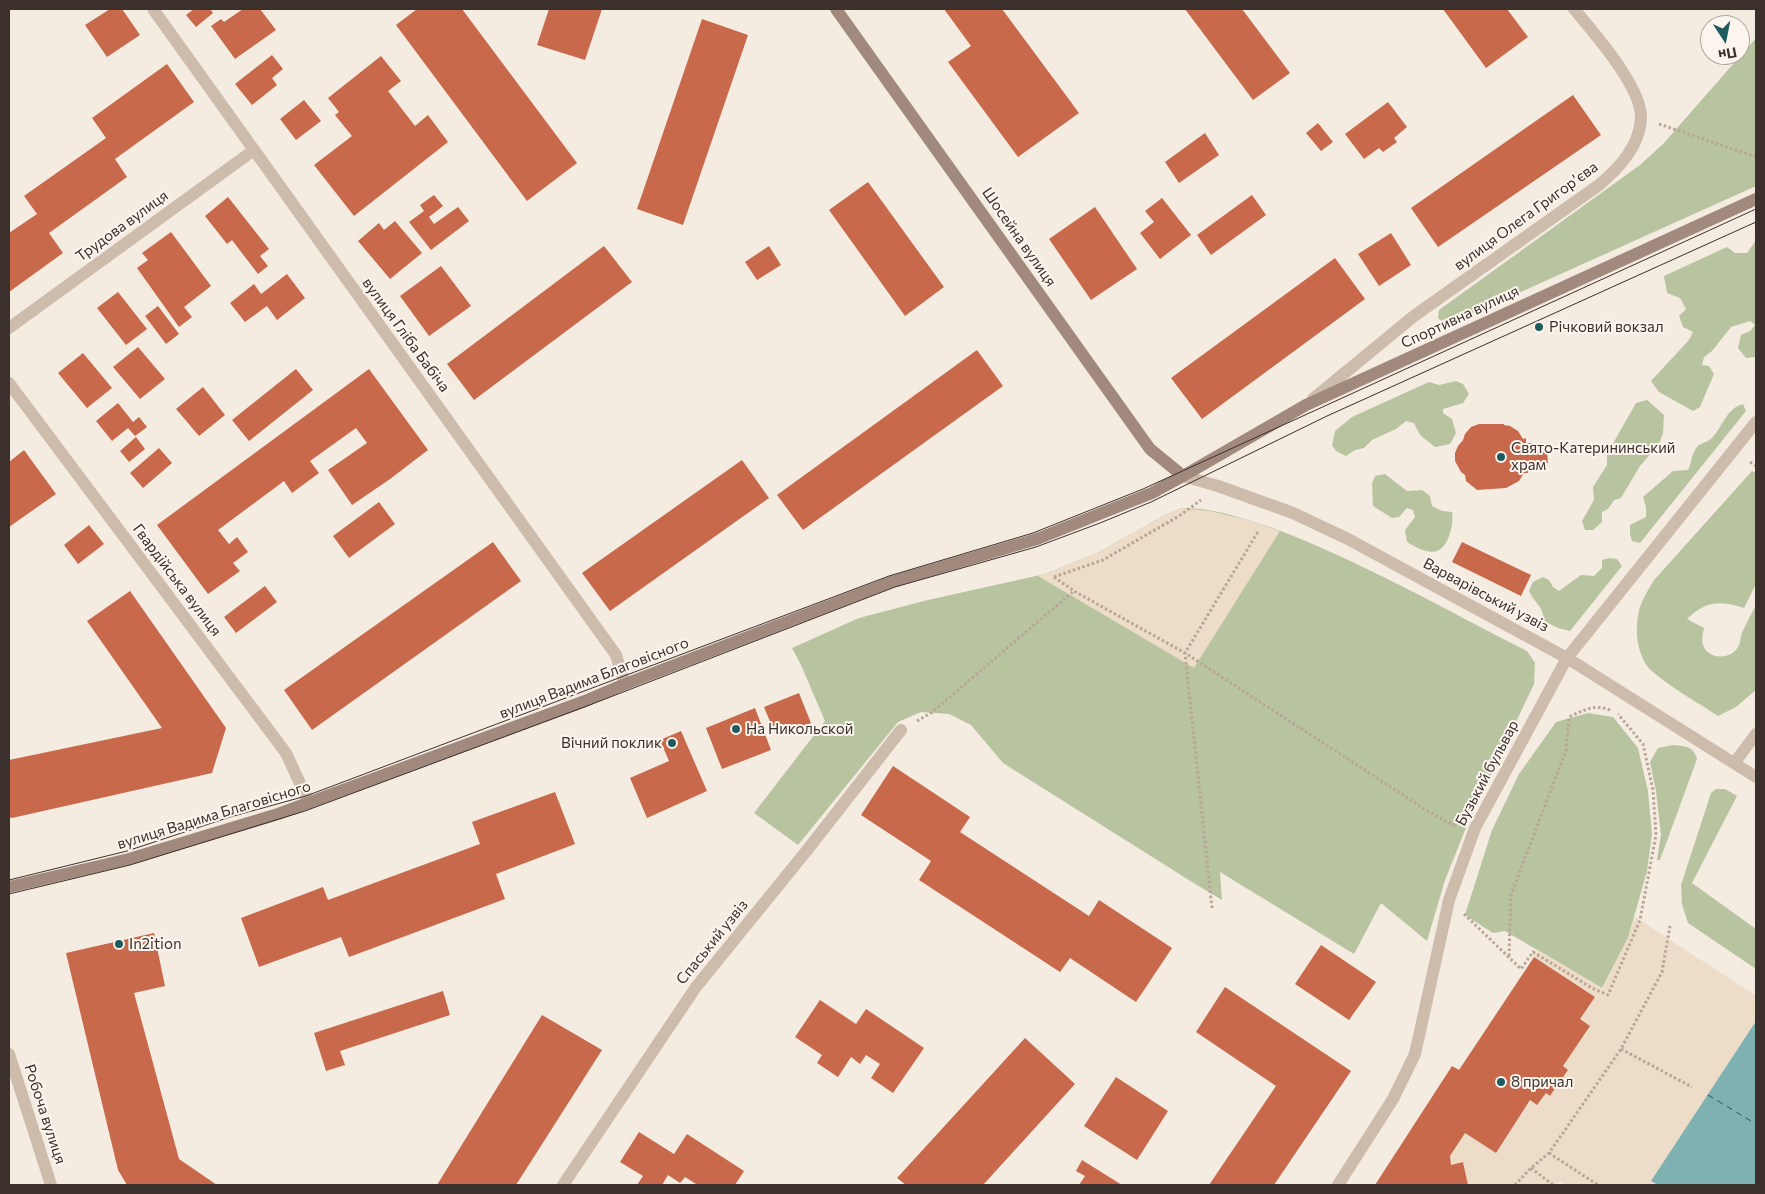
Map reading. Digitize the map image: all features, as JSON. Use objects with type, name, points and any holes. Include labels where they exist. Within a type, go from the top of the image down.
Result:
[{"type":"street","name":"вулиця Гліба Бабіча","points":[[153,9],[616,655],[625,684]]},
{"type":"street","name":"Шосейна вулиця","points":[[836,9],[1150,449],[1183,476]]},
{"type":"street","points":[[1574,9],[1626,78],[1636,96],[1642,118]]},
{"type":"street","name":"вулиця Олега Григорʼєва","points":[[1306,405],[1414,316],[1618,169],[1631,151],[1638,135],[1642,118]]},
{"type":"street","name":"Трудова вулиця","points":[[9,328],[254,150]]},
{"type":"street","name":"Спортивна вулиця","points":[[1183,476],[1306,405],[1756,199]]},
{"type":"street","name":"Гвардійська вулиця","points":[[9,382],[286,753],[309,803]]},
{"type":"street","name":"Бузький бульвар","points":[[1338,1185],[1393,1099],[1415,1054],[1449,900],[1475,828],[1567,658],[1756,422]]},
{"type":"street","name":"Варварівський узвіз","points":[[1183,476],[1218,486],[1293,513],[1348,539],[1567,658],[1735,762],[1756,777]]},
{"type":"street","name":"вулиця Вадима Благовісного","points":[[9,887],[129,859],[309,803],[585,701],[891,582],[1037,539],[1152,492],[1183,476]]},
{"type":"street","name":"Спаський узвіз","points":[[563,1185],[696,987],[808,849],[901,730]]},
{"type":"street","points":[[1735,762],[1756,734]]},
{"type":"street","name":"Робоча вулиця","points":[[9,1054],[51,1185]]},
{"type":"path","points":[[1642,118],[1756,158]]},
{"type":"path","points":[[1750,462],[1756,466]]},
{"type":"path","points":[[1218,486],[1179,516],[1103,560],[1054,577],[1074,591],[1185,653],[1428,812],[1457,828]]},
{"type":"path","points":[[1212,908],[1185,653],[1259,530]]},
{"type":"path","points":[[901,730],[931,713],[1074,591]]},
{"type":"path","points":[[1449,900],[1521,968],[1533,952],[1592,988],[1608,995],[1640,920],[1656,835],[1653,790],[1643,744],[1618,714],[1604,707],[1589,708],[1570,718],[1566,750],[1511,895],[1509,956]]},
{"type":"path","points":[[1515,1185],[1549,1153],[1621,1049],[1662,972],[1670,926]]},
{"type":"path","points":[[1621,1049],[1692,1087]]},
{"type":"path","points":[[1549,1153],[1598,1185]]},
{"type":"path","points":[[1531,1168],[1553,1185]]},
{"type":"green space","points":[[1756,38],[1756,186],[1452,323],[1445,324],[1438,318],[1439,310],[1640,165],[1663,144],[1732,65],[1750,65],[1750,45]]},
{"type":"green space","points":[[1756,240],[1756,357],[1746,358],[1738,348],[1741,335],[1750,331],[1755,325],[1750,321],[1731,327],[1712,351],[1704,357],[1702,365],[1709,366],[1714,374],[1700,407],[1693,411],[1659,392],[1651,381],[1689,340],[1693,332],[1683,327],[1679,316],[1686,309],[1680,298],[1667,293],[1664,276],[1727,247],[1735,253],[1747,253]]},
{"type":"green space","points":[[1456,381],[1463,384],[1469,394],[1463,403],[1443,409],[1443,413],[1452,419],[1456,433],[1450,444],[1435,447],[1420,435],[1414,423],[1406,421],[1396,429],[1372,440],[1364,448],[1355,450],[1346,456],[1336,451],[1332,445],[1335,431],[1352,417],[1429,382],[1439,385]]},
{"type":"green space","points":[[1647,400],[1664,415],[1663,433],[1659,444],[1640,466],[1621,498],[1614,500],[1608,509],[1602,512],[1602,522],[1593,530],[1585,530],[1582,521],[1594,500],[1593,487],[1607,465],[1607,454],[1636,403]]},
{"type":"green space","points":[[1743,404],[1746,411],[1640,543],[1632,541],[1630,525],[1646,517],[1643,497],[1673,471],[1688,470],[1696,448],[1712,438],[1729,413]]},
{"type":"green space","points":[[1752,471],[1756,473],[1756,584],[1744,608],[1728,604],[1713,604],[1700,609],[1687,619],[1704,628],[1702,642],[1706,651],[1717,656],[1726,656],[1734,652],[1740,644],[1742,633],[1756,605],[1756,690],[1736,707],[1718,716],[1669,684],[1647,666],[1638,642],[1638,615],[1643,599],[1655,579]]},
{"type":"green space","points":[[1385,474],[1407,491],[1422,490],[1430,496],[1432,506],[1442,511],[1452,512],[1450,533],[1442,548],[1432,552],[1426,551],[1407,542],[1405,530],[1415,517],[1413,510],[1407,508],[1399,517],[1392,518],[1373,506],[1372,484],[1375,476]]},
{"type":"green space","points":[[1181,508],[1204,509],[1237,517],[1270,527],[1336,554],[1527,651],[1535,663],[1534,684],[1468,823],[1445,880],[1427,941],[1381,903],[1354,954],[1220,872],[1222,900],[1003,763],[971,725],[949,714],[921,712],[898,722],[798,845],[754,813],[825,721],[792,648],[859,618],[928,600],[1045,574],[1097,553]]},
{"type":"green space","points":[[1609,558],[1617,559],[1622,566],[1570,631],[1558,628],[1544,621],[1540,608],[1529,591],[1533,582],[1543,577],[1549,580],[1553,587],[1559,591],[1581,575],[1594,576],[1602,568],[1602,560]]},
{"type":"green space","points":[[1588,713],[1613,717],[1638,748],[1648,791],[1652,834],[1647,871],[1628,938],[1602,988],[1505,931],[1493,933],[1465,915],[1492,830],[1519,774],[1556,722]]},
{"type":"green space","points":[[1673,745],[1691,749],[1697,759],[1660,860],[1657,860],[1661,835],[1656,791],[1650,762],[1658,748]]},
{"type":"green space","points":[[1716,789],[1725,789],[1737,796],[1692,883],[1756,929],[1756,969],[1688,923],[1682,904],[1681,885],[1711,793]]},
{"type":"shaded area","points":[[1181,508],[1210,511],[1248,520],[1280,531],[1194,668],[1038,576],[1097,553]]},
{"type":"shaded area","points":[[1635,917],[1756,996],[1756,1021],[1652,1180],[1658,1185],[1566,1185],[1560,1181],[1556,1185],[1468,1185],[1463,1162],[1451,1165],[1450,1156],[1465,1133],[1496,1153],[1530,1100],[1537,1105],[1546,1093],[1551,1096],[1568,1070],[1563,1066],[1590,1026],[1580,1019],[1595,997],[1534,957],[1538,950],[1602,988],[1628,938]]},
{"type":"water","points":[[1756,1021],[1756,1185],[1658,1185],[1651,1181]]},
{"type":"building","points":[[110,9],[122,9],[140,35],[107,57],[85,25]]},
{"type":"building","points":[[194,9],[210,9],[213,13],[196,27],[186,15]]},
{"type":"building","points":[[243,9],[260,9],[276,30],[235,59],[211,26],[221,19],[224,22]]},
{"type":"building","points":[[417,9],[462,9],[577,163],[527,201],[396,25]]},
{"type":"building","points":[[549,9],[602,9],[585,60],[537,45]]},
{"type":"building","points":[[944,9],[1002,9],[1079,113],[1018,157],[948,62],[971,46]]},
{"type":"building","points":[[1185,9],[1242,9],[1290,73],[1253,100]]},
{"type":"building","points":[[1443,9],[1507,9],[1528,37],[1486,68]]},
{"type":"building","points":[[702,19],[748,35],[683,225],[637,209]]},
{"type":"building","points":[[272,55],[283,69],[272,78],[277,85],[252,105],[235,84]]},
{"type":"building","points":[[381,56],[401,81],[388,91],[415,126],[428,115],[448,142],[354,216],[314,165],[352,136],[335,115],[339,112],[328,98]]},
{"type":"building","points":[[167,64],[194,102],[115,159],[127,177],[49,233],[63,253],[9,292],[9,233],[37,214],[24,196],[106,138],[92,118]]},
{"type":"building","points":[[1573,95],[1601,135],[1438,247],[1411,208]]},
{"type":"building","points":[[304,100],[321,121],[296,140],[280,119]]},
{"type":"building","points":[[1388,102],[1407,127],[1394,138],[1397,142],[1383,152],[1379,148],[1364,159],[1345,134]]},
{"type":"building","points":[[1318,123],[1333,142],[1321,151],[1306,133]]},
{"type":"building","points":[[1205,133],[1219,155],[1179,183],[1165,162]]},
{"type":"building","points":[[868,182],[944,287],[905,316],[829,210]]},
{"type":"building","points":[[434,195],[443,206],[429,217],[434,224],[458,207],[469,221],[431,250],[409,222],[424,211],[420,205]]},
{"type":"building","points":[[1252,195],[1266,215],[1211,255],[1197,235]]},
{"type":"building","points":[[228,197],[269,249],[260,256],[268,266],[258,274],[232,240],[227,244],[205,216]]},
{"type":"building","points":[[1162,198],[1191,235],[1160,259],[1140,233],[1154,222],[1145,211]]},
{"type":"building","points":[[1095,207],[1137,269],[1091,300],[1049,239]]},
{"type":"building","points":[[395,221],[422,253],[390,279],[358,241],[379,223],[384,230]]},
{"type":"building","points":[[171,232],[211,286],[184,307],[192,317],[179,327],[137,268],[148,260],[142,253]]},
{"type":"building","points":[[1391,233],[1411,265],[1379,286],[1358,254]]},
{"type":"building","points":[[604,246],[632,282],[474,400],[447,364]]},
{"type":"building","points":[[769,246],[781,265],[757,280],[745,262]]},
{"type":"building","points":[[1335,258],[1365,299],[1202,419],[1171,378]]},
{"type":"building","points":[[441,266],[471,306],[429,336],[400,296]]},
{"type":"building","points":[[287,274],[305,298],[277,320],[267,306],[245,322],[230,303],[254,284],[261,294]]},
{"type":"building","points":[[118,292],[147,329],[126,345],[97,308]]},
{"type":"building","points":[[158,306],[179,334],[166,344],[145,316]]},
{"type":"building","points":[[138,347],[165,379],[140,399],[113,367]]},
{"type":"building","points":[[977,350],[1003,386],[803,530],[777,495]]},
{"type":"building","points":[[83,353],[112,388],[87,408],[58,373]]},
{"type":"building","points":[[296,369],[313,390],[249,441],[232,420]]},
{"type":"building","points":[[369,369],[428,450],[352,505],[328,470],[367,443],[356,428],[310,461],[319,473],[292,493],[284,481],[218,530],[229,544],[237,537],[248,552],[233,563],[240,571],[208,594],[157,525]]},
{"type":"building","points":[[203,387],[225,415],[199,436],[176,409]]},
{"type":"building","points":[[118,403],[133,422],[139,417],[147,427],[135,436],[128,428],[112,441],[96,421]]},
{"type":"building","name":"Свято-Катерининський храм","points":[[1479,424],[1504,424],[1510,426],[1518,431],[1523,439],[1526,438],[1526,443],[1537,443],[1537,450],[1547,450],[1548,463],[1537,463],[1537,471],[1524,473],[1519,481],[1506,488],[1477,490],[1466,481],[1465,475],[1461,472],[1455,461],[1455,453],[1465,434],[1471,427]]},
{"type":"building","points":[[136,437],[145,449],[129,462],[120,451]]},
{"type":"building","points":[[159,448],[172,463],[143,488],[130,473]]},
{"type":"building","points":[[24,450],[56,494],[9,527],[9,462]]},
{"type":"building","points":[[742,460],[769,498],[610,611],[582,573]]},
{"type":"building","points":[[379,502],[395,524],[349,558],[333,536]]},
{"type":"building","points":[[89,525],[104,544],[78,564],[64,545]]},
{"type":"building","points":[[493,542],[521,581],[312,730],[284,690]]},
{"type":"building","points":[[1462,542],[1531,575],[1521,596],[1452,562]]},
{"type":"building","points":[[265,586],[277,602],[236,633],[224,617]]},
{"type":"building","points":[[130,591],[226,728],[212,773],[12,818],[9,817],[9,760],[162,728],[87,621]]},
{"type":"building","points":[[799,693],[811,723],[776,736],[764,707]]},
{"type":"building","points":[[755,708],[771,750],[722,769],[706,728]]},
{"type":"building","points":[[681,731],[707,791],[647,818],[630,778],[669,761],[660,740]]},
{"type":"building","points":[[893,766],[970,817],[960,832],[1089,916],[1099,900],[1172,948],[1136,1002],[1070,958],[1060,972],[919,880],[931,861],[861,815]]},
{"type":"building","points":[[555,792],[575,844],[496,874],[505,899],[349,957],[341,937],[259,967],[241,918],[323,887],[328,900],[480,844],[472,822]]},
{"type":"building","points":[[154,933],[165,986],[134,993],[179,1159],[217,1185],[127,1185],[118,1170],[66,953]]},
{"type":"building","points":[[1321,945],[1376,982],[1349,1020],[1295,984]]},
{"type":"building","name":"8 причал","points":[[1534,957],[1595,997],[1580,1019],[1590,1026],[1563,1066],[1568,1070],[1550,1096],[1546,1093],[1537,1105],[1530,1100],[1496,1153],[1465,1133],[1450,1156],[1451,1165],[1463,1162],[1468,1185],[1375,1185],[1452,1066],[1459,1070]]},
{"type":"building","points":[[1225,987],[1351,1071],[1274,1185],[1209,1185],[1276,1086],[1196,1032]]},
{"type":"building","points":[[443,991],[450,1015],[340,1051],[345,1065],[326,1071],[314,1033]]},
{"type":"building","points":[[820,1000],[856,1024],[866,1009],[924,1048],[893,1093],[871,1078],[880,1064],[866,1055],[860,1064],[851,1057],[838,1077],[817,1063],[822,1055],[795,1037]]},
{"type":"building","points":[[542,1015],[602,1050],[516,1185],[437,1185]]},
{"type":"building","points":[[1025,1038],[1075,1084],[983,1185],[906,1185],[897,1178]]},
{"type":"building","points":[[1116,1077],[1168,1111],[1137,1160],[1084,1126]]},
{"type":"building","points":[[639,1132],[674,1154],[687,1134],[744,1171],[735,1185],[695,1185],[685,1177],[680,1183],[668,1175],[662,1185],[637,1185],[643,1176],[620,1162]]},
{"type":"building","points":[[1082,1160],[1122,1185],[1079,1185],[1085,1176],[1076,1171]]},
{"type":"ferry route","points":[[1708,1095],[1756,1124]]},
{"type":"tram line","points":[[9,880],[127,851],[230,817],[306,796],[889,576],[1033,533],[1143,489],[1756,209]]},
{"type":"tram line","points":[[9,894],[130,865],[305,811],[587,706],[895,587],[1036,547],[1100,523],[1151,502],[1327,416],[1756,222]]},
{"type":"place","name":"Річковий вокзал","points":[[1539,327]]},
{"type":"place","name":"Свято-Катерининський храм","points":[[1501,457]]},
{"type":"place","name":"На Никольской","points":[[736,729]]},
{"type":"place","name":"Вічний поклик","points":[[672,743]]},
{"type":"place","name":"In2ition","points":[[119,944]]},
{"type":"place","name":"8 причал","points":[[1501,1082]]}]
